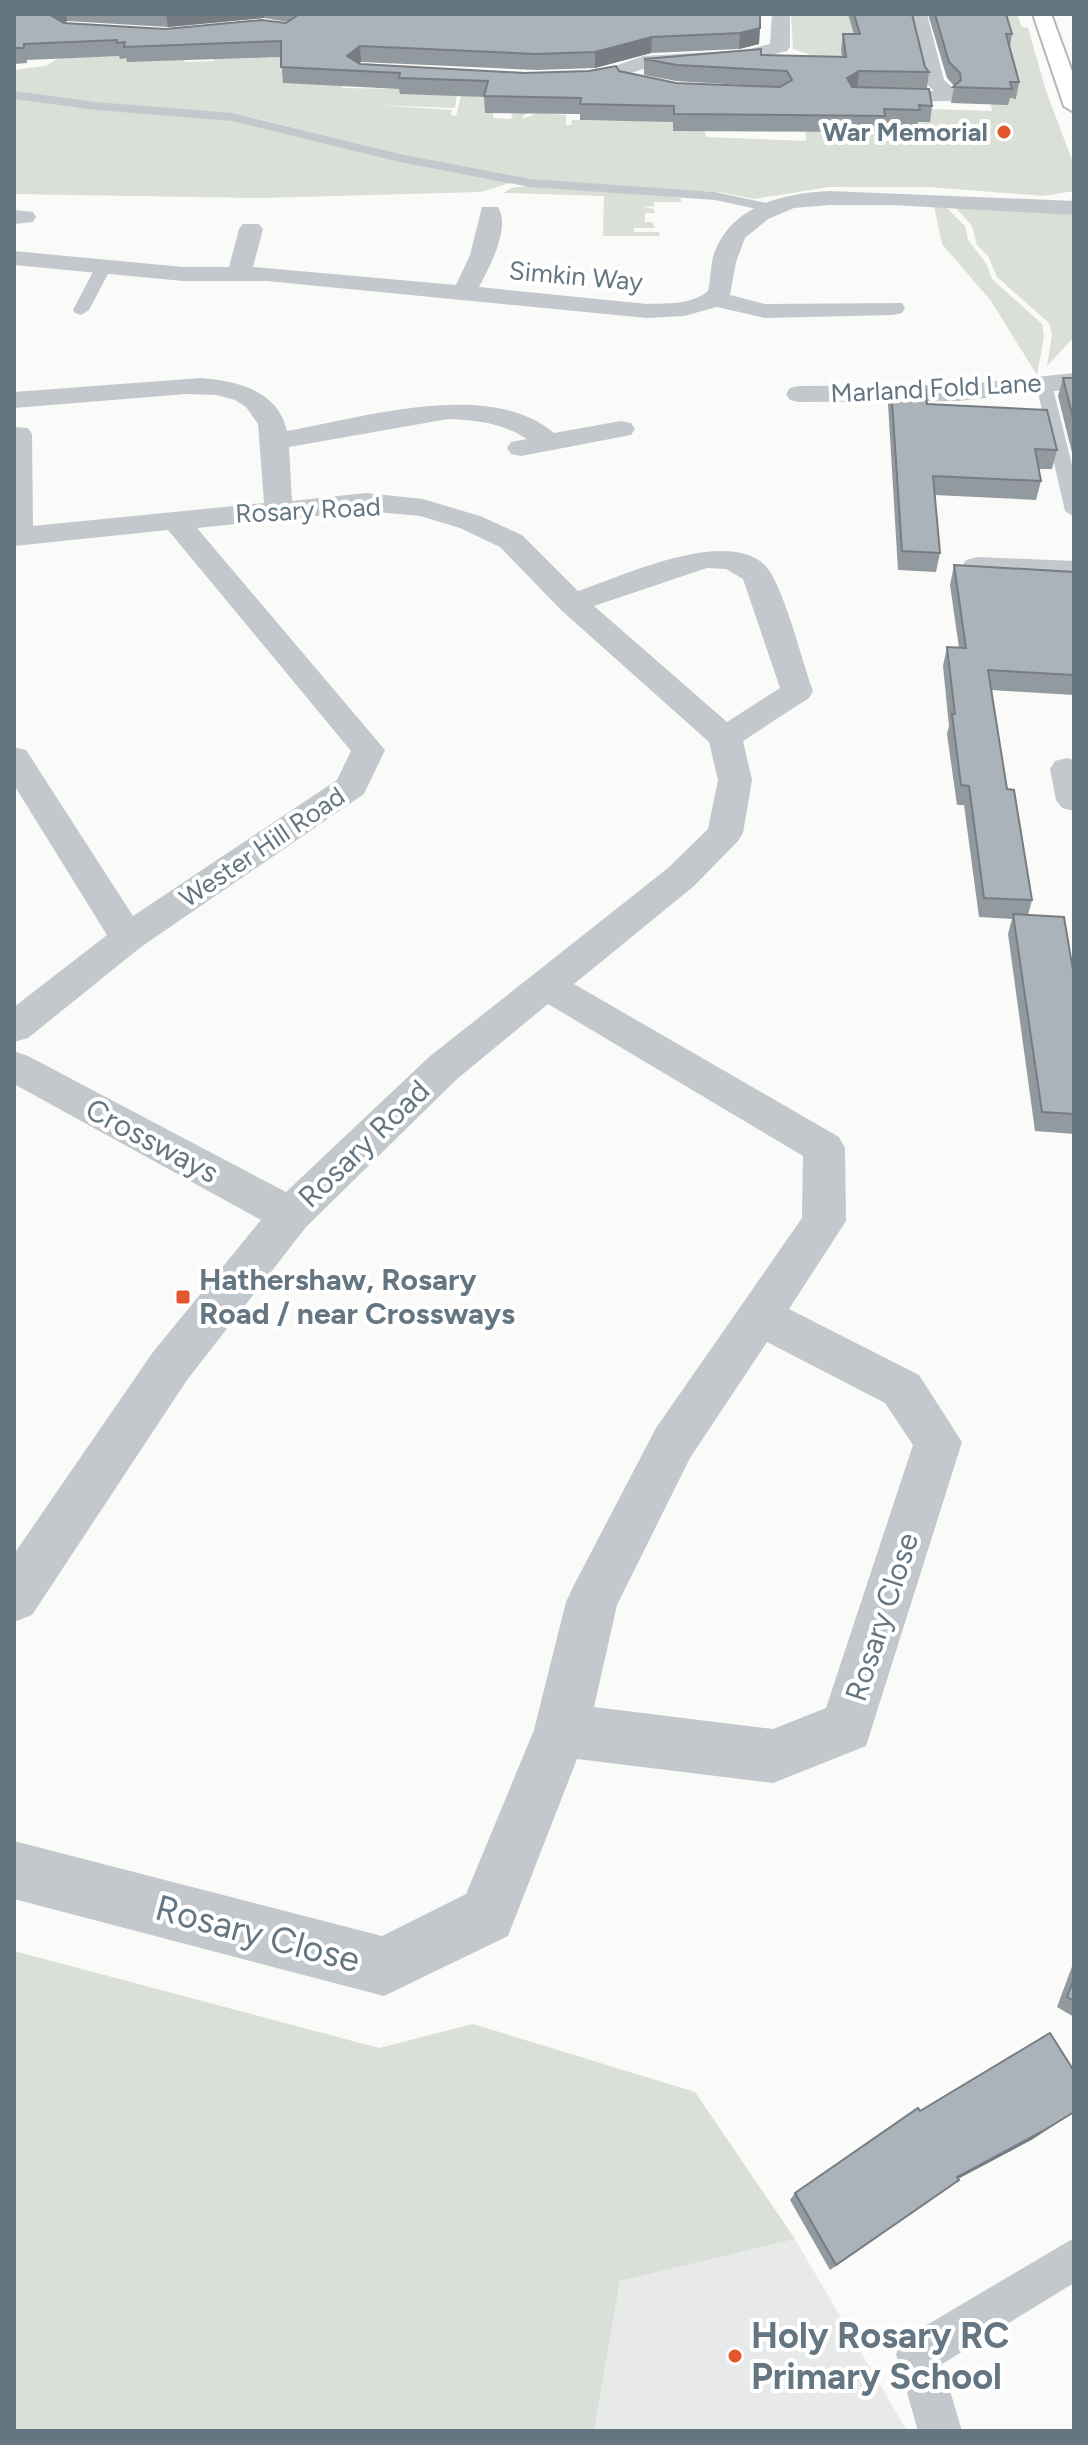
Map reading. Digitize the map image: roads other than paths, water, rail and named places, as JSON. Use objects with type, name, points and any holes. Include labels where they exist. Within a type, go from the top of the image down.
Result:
[{"type":"highway","points":[[1042,14],[1074,106]]},
{"type":"street","points":[[539,77],[563,87],[612,75],[643,62],[745,56],[774,51],[780,47],[781,14]]},
{"type":"street","points":[[857,96],[945,97],[944,89],[935,82],[918,14]]},
{"type":"street","points":[[612,75],[644,85]]},
{"type":"street","points":[[893,308],[847,315],[765,311],[714,299],[722,288],[725,256],[731,238],[740,227],[771,208],[811,199],[878,198],[1074,208]]},
{"type":"street","points":[[463,294],[482,261],[484,226]]},
{"type":"street","points":[[239,273],[241,238]]},
{"type":"street","name":"Simkin Way","points":[[14,258],[191,274],[239,273],[626,311],[674,309],[714,299]]},
{"type":"street","name":"Marland Fold Lane","points":[[799,394],[958,393],[1074,381]]},
{"type":"street","points":[[14,400],[207,385],[248,394],[266,409],[275,441],[279,509]]},
{"type":"street","points":[[275,441],[448,411],[472,412],[515,421],[537,430],[549,443]]},
{"type":"street","points":[[516,449],[621,429]]},
{"type":"street","points":[[16,537],[18,434]]},
{"type":"street","name":"Rosary Road","points":[[14,1598],[170,1366],[290,1215],[443,1068],[681,877],[725,833],[735,780],[725,738],[572,603],[511,541],[470,522],[423,508],[366,502],[16,537]]},
{"type":"street","name":"Wester Hill Road","points":[[14,1028],[128,938],[352,786],[368,750],[174,519]]},
{"type":"street","points":[[572,603],[704,559],[724,559],[750,567],[757,576],[797,691],[725,738]]},
{"type":"street","points":[[977,566],[1074,570]]},
{"type":"street","points":[[14,757],[128,938]]},
{"type":"street","name":"Rosary Close","points":[[14,1870],[384,1966],[487,1915],[561,1730],[592,1602],[673,1443],[824,1221],[824,1148],[546,985]]},
{"type":"street","name":"Crossways","points":[[14,1066],[290,1215]]},
{"type":"street","name":"Rosary Close","points":[[561,1730],[773,1756],[847,1727],[938,1442],[902,1389],[760,1316]]},
{"type":"lane","points":[[14,95],[96,106],[232,117],[400,158],[530,183],[715,196],[771,208]]},
{"type":"lane","points":[[81,310],[103,268]]},
{"type":"lane","points":[[1044,384],[1074,511]]},
{"type":"lane","points":[[940,2431],[918,2354],[1074,2259]]},
{"type":"place","name":"War Memorial","points":[[1004,132]]},
{"type":"place","name":"Hathershaw, Rosary Road / near Crossways","points":[[183,1297]]},
{"type":"place","name":"Holy Rosary RC Primary School","points":[[735,2356]]}]
